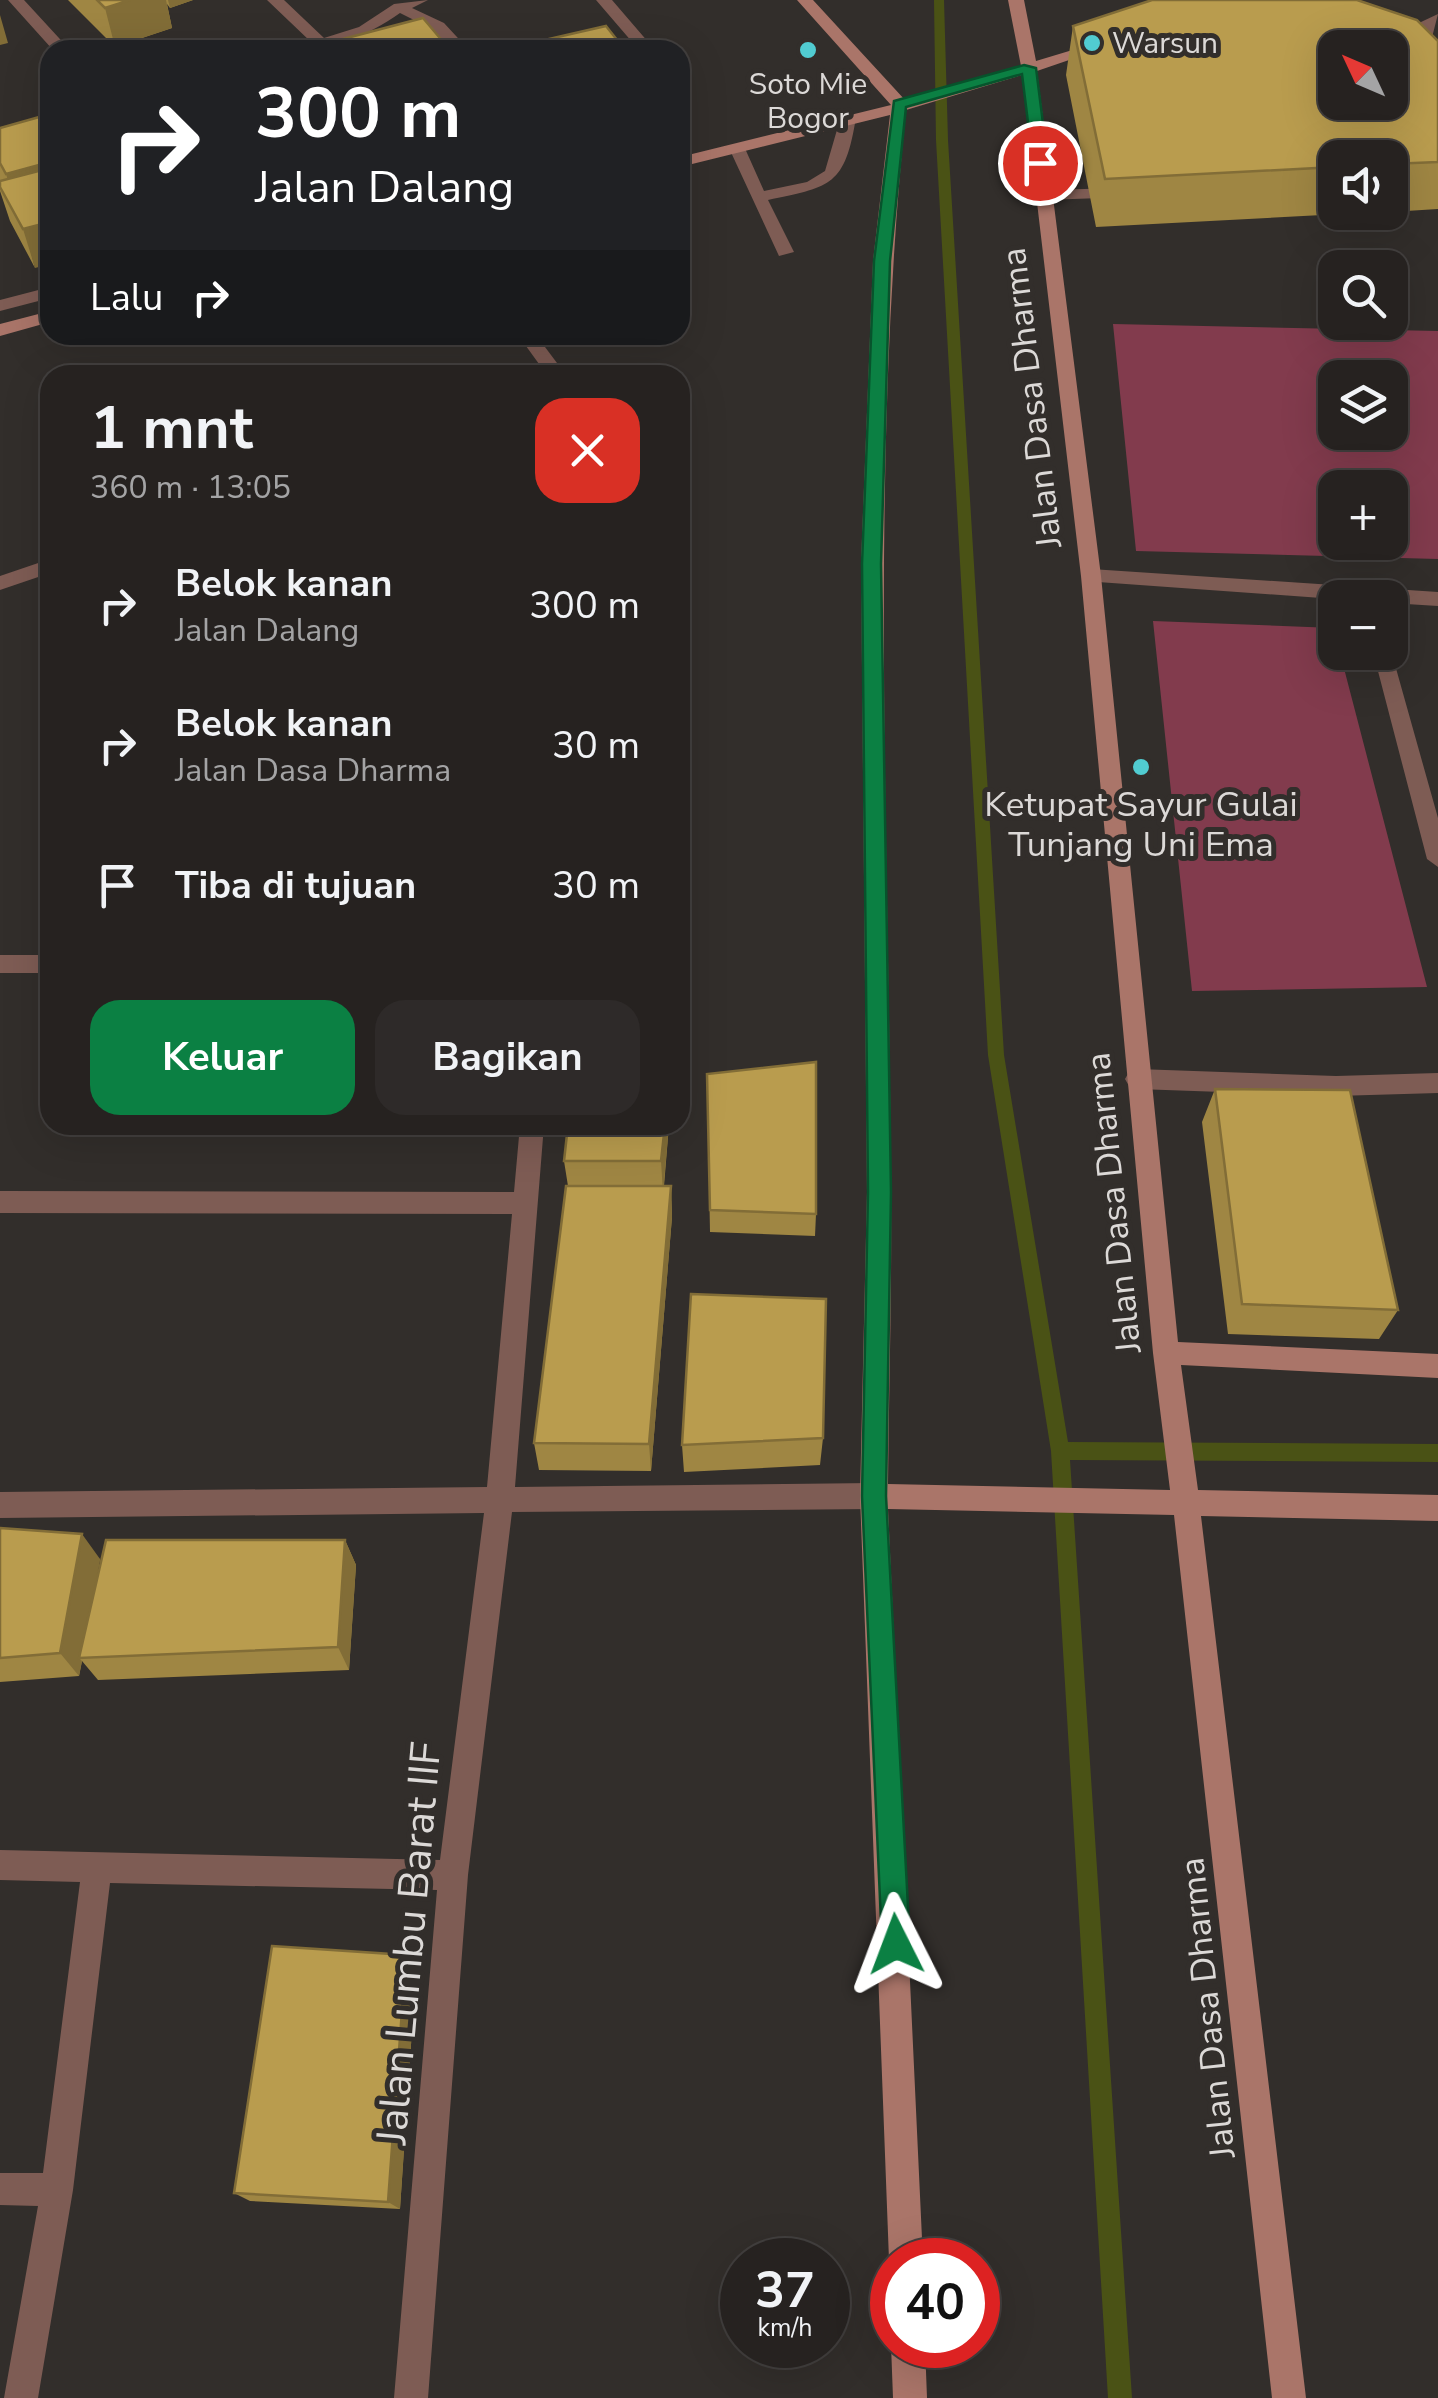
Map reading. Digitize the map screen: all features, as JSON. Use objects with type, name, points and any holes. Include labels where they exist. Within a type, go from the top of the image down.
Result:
[{"type":"street","points":[[16,0],[53,40]]},
{"type":"street","points":[[275,0],[318,40]]},
{"type":"street","points":[[334,40],[364,30],[377,14],[420,0]]},
{"type":"street","points":[[604,0],[638,40]]},
{"type":"street","points":[[805,0],[899,104],[882,261],[872,564],[880,1192],[874,1496],[900,2018],[905,2238]]},
{"type":"street","name":"Jalan Dasa Dharma","points":[[1016,0],[1029,68],[1091,576],[1172,1410],[1289,2398]]},
{"type":"street","points":[[399,7],[438,26],[451,40]]},
{"type":"street","points":[[1438,20],[1427,25],[1420,49],[1438,82]]},
{"type":"street","points":[[690,160],[847,123],[899,104],[984,83],[1120,41]]},
{"type":"street","points":[[758,197],[832,179],[841,166],[847,123]]},
{"type":"street","points":[[736,148],[785,252]]},
{"type":"street","points":[[1044,195],[1139,192]]},
{"type":"street","points":[[0,306],[40,295]]},
{"type":"street","points":[[0,330],[40,319]]},
{"type":"street","points":[[0,582],[40,569]]},
{"type":"street","points":[[1091,576],[1318,593]]},
{"type":"street","points":[[1408,598],[1438,598]]},
{"type":"street","points":[[1388,670],[1432,822],[1438,859]]},
{"type":"street","points":[[0,964],[40,964]]},
{"type":"street","points":[[1137,1079],[1336,1086],[1438,1082]]},
{"type":"street","name":"Jalan Lumbu Barat IIF","points":[[411,2398],[453,1875],[500,1498],[531,1135]]},
{"type":"street","points":[[0,1202],[524,1202]]},
{"type":"street","points":[[1166,1353],[1438,1366]]},
{"type":"street","points":[[0,1505],[874,1496],[1438,1508]]},
{"type":"street","points":[[0,1865],[453,1875]]},
{"type":"street","points":[[21,2398],[57,2190],[96,1868]]},
{"type":"street","points":[[0,2189],[57,2190]]},
{"type":"street","points":[[909,2368],[910,2398]]},
{"type":"shaded area","points":[[1113,324],[1318,328],[1318,340],[1408,340],[1408,330],[1438,331],[1438,559],[1408,558],[1408,470],[1318,470],[1318,556],[1136,551]]},
{"type":"shaded area","points":[[1153,621],[1318,627],[1318,670],[1344,670],[1427,987],[1192,991]]},
{"type":"building","points":[[97,0],[130,0],[105,8]]},
{"type":"building","points":[[1152,0],[1357,0],[1417,20],[1438,41],[1438,162],[1408,163],[1408,140],[1318,140],[1318,168],[1105,179],[1073,26]]},
{"type":"building","points":[[423,18],[442,40],[339,40]]},
{"type":"building","points":[[606,26],[617,40],[544,40]]},
{"type":"building","points":[[40,117],[40,165],[6,174],[0,163],[0,128]]},
{"type":"building","points":[[40,171],[40,225],[23,229],[0,181]]},
{"type":"building","points":[[816,1062],[816,1214],[710,1210],[707,1074]]},
{"type":"building","points":[[1215,1089],[1350,1090],[1398,1310],[1242,1304]]},
{"type":"building","points":[[567,1135],[664,1135],[661,1161],[564,1161]]},
{"type":"building","points":[[566,1186],[671,1186],[649,1444],[534,1443]]},
{"type":"building","points":[[691,1294],[826,1299],[823,1438],[682,1445]]},
{"type":"building","points":[[0,1528],[82,1534],[60,1653],[0,1658]]},
{"type":"building","points":[[106,1540],[345,1540],[338,1647],[79,1658]]},
{"type":"building","points":[[272,1946],[406,1955],[388,2202],[234,2193]]},
{"type":"waterway","points":[[939,0],[942,140],[996,1055],[1060,1451]]},
{"type":"waterway","points":[[1060,1451],[1438,1453]]},
{"type":"waterway","points":[[1060,1451],[1120,2398]]},
{"type":"place","name":"Warsun","points":[[1092,43]]},
{"type":"place","name":"Soto Mie Bogor","points":[[808,50]]},
{"type":"place","name":"Ketupat Sayur Gulai Tunjang Uni Ema","points":[[1141,767]]},
{"type":"route","points":[[896,1944],[874,1496],[880,1192],[872,564],[882,261],[899,104],[1029,68],[1040,163]]}]
